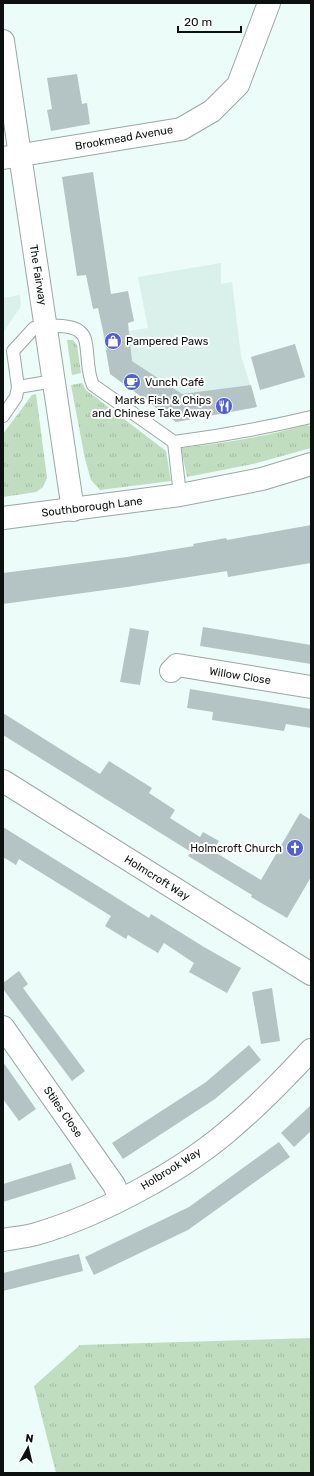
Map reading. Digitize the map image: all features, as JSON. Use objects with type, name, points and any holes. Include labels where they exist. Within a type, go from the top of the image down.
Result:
[{"type":"street","name":"Brookmead Avenue","points":[[11,157],[181,129],[212,111],[238,85],[269,3]]},
{"type":"street","name":"The Fairway","points":[[3,40],[11,157],[45,326],[73,510]]},
{"type":"street","name":"Southborough Lane","points":[[3,518],[180,495],[262,479],[311,464]]},
{"type":"street","name":"Willow Close","points":[[171,671],[177,665],[311,687]]},
{"type":"street","name":"Holmcroft Way","points":[[3,781],[311,974]]},
{"type":"street","name":"Stiles Close","points":[[3,1027],[114,1185],[120,1200]]},
{"type":"street","name":"Holbrook Way","points":[[3,1240],[36,1234],[92,1212],[120,1200],[179,1166],[234,1126],[284,1079],[311,1050]]},
{"type":"lane","points":[[3,416],[16,397],[18,387],[13,351],[34,328],[57,325],[77,330],[84,338],[89,377],[93,385],[174,442],[267,428],[311,417]]},
{"type":"lane","points":[[18,387],[54,381]]},
{"type":"lane","points":[[174,442],[180,495]]},
{"type":"shaded area","points":[[221,263],[221,284],[232,282],[241,356],[257,407],[176,422],[110,374],[103,335],[148,328],[138,277]]},
{"type":"shaded area","points":[[20,295],[21,306],[3,333],[3,298]]},
{"type":"green space","points":[[67,340],[73,340],[77,345],[81,373],[72,375]]},
{"type":"green space","points":[[82,383],[86,390],[166,451],[171,481],[100,490],[91,480],[85,459],[71,385]]},
{"type":"green space","points":[[36,394],[47,478],[43,487],[36,492],[3,497],[3,434],[32,395]]},
{"type":"green space","points":[[306,425],[311,426],[311,448],[253,464],[187,477],[181,448],[244,439]]},
{"type":"green space","points":[[311,1338],[311,1473],[56,1473],[34,1386],[80,1345]]},
{"type":"building","points":[[77,74],[82,104],[87,103],[90,124],[51,131],[47,110],[52,109],[47,78]]},
{"type":"building","points":[[93,172],[111,294],[128,291],[134,321],[128,323],[132,361],[182,394],[251,385],[257,407],[176,422],[110,374],[107,350],[98,308],[93,309],[86,275],[77,276],[62,177]]},
{"type":"building","points":[[295,344],[305,377],[260,390],[251,357]]},
{"type":"building","points":[[311,525],[311,563],[228,577],[227,571],[127,587],[3,604],[3,573],[127,557],[194,546],[193,544],[226,538],[227,540]]},
{"type":"building","points":[[203,627],[311,645],[311,664],[200,646]]},
{"type":"building","points":[[130,628],[149,631],[140,685],[120,682]]},
{"type":"building","points":[[190,689],[311,709],[311,728],[286,724],[284,731],[212,720],[213,712],[187,708]]},
{"type":"building","points":[[3,713],[100,774],[109,761],[152,788],[149,793],[175,810],[170,818],[200,837],[203,832],[219,841],[213,851],[261,880],[300,813],[311,820],[311,877],[287,918],[251,897],[252,895],[188,856],[191,852],[3,735]]},
{"type":"building","points":[[3,827],[149,918],[151,914],[241,968],[227,993],[189,972],[194,963],[164,943],[158,953],[128,935],[126,939],[105,926],[111,916],[19,859],[16,865],[3,857]]},
{"type":"building","points":[[19,971],[28,984],[23,988],[85,1071],[72,1081],[3,989],[3,983]]},
{"type":"building","points":[[272,988],[280,1041],[261,1044],[252,992]]},
{"type":"building","points":[[249,1045],[261,1060],[215,1099],[123,1159],[112,1143],[206,1082]]},
{"type":"building","points":[[3,1062],[36,1109],[19,1121],[3,1099]]},
{"type":"building","points":[[311,1105],[311,1131],[294,1147],[281,1133]]},
{"type":"building","points":[[279,1142],[290,1157],[188,1230],[94,1275],[85,1257],[189,1207]]},
{"type":"building","points":[[71,1163],[76,1179],[3,1202],[3,1184]]},
{"type":"building","points":[[79,1254],[83,1271],[3,1291],[3,1273]]},
{"type":"place","name":"Pampered Paws","points":[[113,341]]},
{"type":"place","name":"Vunch Café","points":[[132,382]]},
{"type":"place","name":"Marks Fish & Chips and Chinese Take Away","points":[[224,406]]},
{"type":"place","name":"Holmcroft Church","points":[[295,848]]}]
